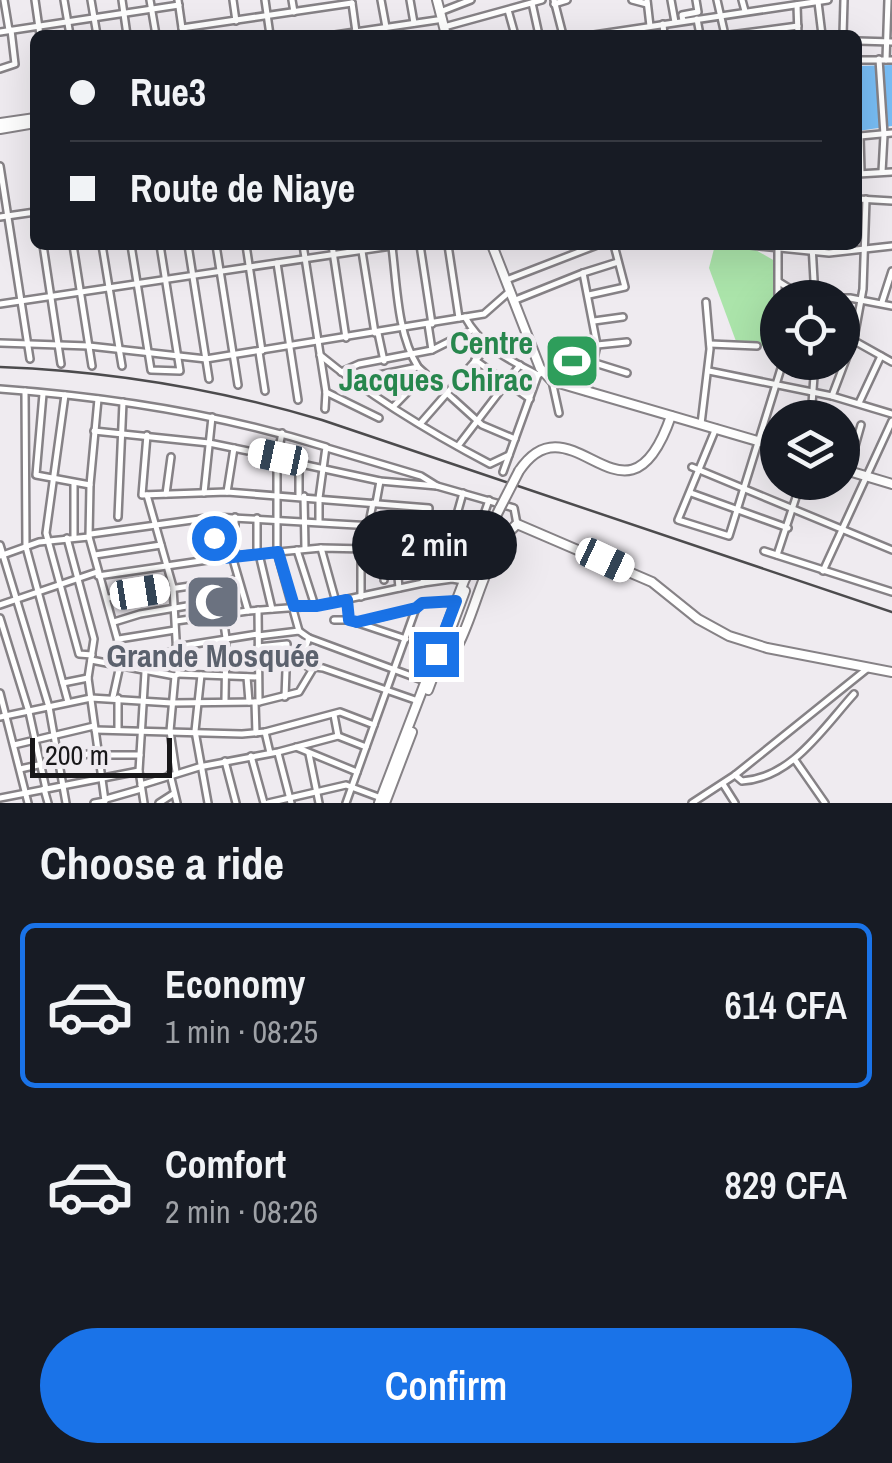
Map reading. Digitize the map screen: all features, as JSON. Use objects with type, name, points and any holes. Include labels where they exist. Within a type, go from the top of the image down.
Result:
[{"type":"main road","points":[[435,0],[442,26]]},
{"type":"main road","points":[[0,126],[30,121]]},
{"type":"main road","points":[[497,250],[518,299],[541,374],[586,392],[759,441]]},
{"type":"main road","points":[[497,250],[509,291],[526,323]]},
{"type":"main road","points":[[382,801],[464,579],[519,472],[535,454],[554,447],[574,451],[612,469],[634,469],[658,450],[671,416]]},
{"type":"main road","points":[[860,475],[892,484]]},
{"type":"main road","points":[[429,678],[444,666],[457,646],[490,560],[518,524],[652,582],[698,620],[729,636],[767,648],[892,672]]},
{"type":"main road","points":[[429,678],[464,596],[464,579]]},
{"type":"street","points":[[0,69],[16,64],[4,0]]},
{"type":"street","points":[[35,0],[39,30]]},
{"type":"street","points":[[64,0],[69,30]]},
{"type":"street","points":[[91,0],[96,30]]},
{"type":"street","points":[[122,0],[126,30]]},
{"type":"street","points":[[150,0],[155,30]]},
{"type":"street","points":[[233,0],[236,20]]},
{"type":"street","points":[[265,0],[269,30]]},
{"type":"street","points":[[292,0],[294,12]]},
{"type":"street","points":[[382,0],[386,28]]},
{"type":"street","points":[[410,0],[414,23]]},
{"type":"street","points":[[442,26],[471,0]]},
{"type":"street","points":[[374,30],[414,23],[442,26],[542,0]]},
{"type":"street","points":[[562,30],[554,2],[567,0]]},
{"type":"street","points":[[632,0],[647,2],[650,26]]},
{"type":"street","points":[[671,0],[679,22]]},
{"type":"street","points":[[679,22],[682,15],[698,12],[696,0]]},
{"type":"street","points":[[718,0],[726,30]]},
{"type":"street","points":[[742,0],[744,11]]},
{"type":"street","points":[[642,30],[764,4],[797,5],[828,0]]},
{"type":"street","points":[[842,30],[844,0]]},
{"type":"street","points":[[882,172],[888,134],[888,0]]},
{"type":"street","points":[[531,1],[539,30]]},
{"type":"street","points":[[0,32],[178,2],[183,30]]},
{"type":"street","points":[[192,30],[319,4],[352,2],[356,30]]},
{"type":"street","points":[[814,2],[821,30]]},
{"type":"street","points":[[797,5],[798,30]]},
{"type":"street","points":[[508,10],[513,30]]},
{"type":"street","points":[[697,19],[699,30]]},
{"type":"street","points":[[663,24],[664,30]]},
{"type":"street","points":[[767,30],[798,26]]},
{"type":"street","points":[[862,41],[890,42]]},
{"type":"street","points":[[862,136],[888,134]]},
{"type":"street","points":[[0,166],[4,217],[30,359]]},
{"type":"street","points":[[862,173],[892,172]]},
{"type":"street","points":[[862,198],[892,200]]},
{"type":"street","points":[[860,305],[866,199]]},
{"type":"street","points":[[4,217],[30,213]]},
{"type":"street","points":[[862,249],[892,246]]},
{"type":"street","points":[[44,250],[60,364]]},
{"type":"street","points":[[74,250],[92,366]]},
{"type":"street","points":[[103,250],[122,366]]},
{"type":"street","points":[[132,250],[151,370],[180,371],[161,250]]},
{"type":"street","points":[[189,250],[209,379]]},
{"type":"street","points":[[217,250],[238,385]]},
{"type":"street","points":[[247,250],[265,391]]},
{"type":"street","points":[[304,250],[326,392],[325,409]]},
{"type":"street","points":[[333,250],[346,338]]},
{"type":"street","points":[[0,304],[352,250]]},
{"type":"street","points":[[362,250],[384,361]]},
{"type":"street","points":[[395,250],[410,355],[444,393],[476,420],[515,439]]},
{"type":"street","points":[[421,250],[432,350]]},
{"type":"street","points":[[449,250],[462,318],[503,357],[541,374],[503,472]]},
{"type":"street","points":[[509,279],[584,250]]},
{"type":"street","points":[[588,295],[624,288],[615,250]]},
{"type":"street","points":[[779,280],[783,250]]},
{"type":"street","points":[[812,250],[813,280]]},
{"type":"street","points":[[518,299],[582,272],[618,262]]},
{"type":"street","points":[[278,263],[298,400]]},
{"type":"street","points":[[882,302],[892,271]]},
{"type":"street","points":[[582,272],[597,345],[586,392]]},
{"type":"street","points":[[0,343],[89,346],[206,360],[487,313],[509,291]]},
{"type":"street","points":[[861,299],[892,306]]},
{"type":"street","points":[[701,424],[709,371],[706,302]]},
{"type":"street","points":[[594,321],[623,317]]},
{"type":"street","points":[[341,372],[359,364],[432,350],[472,330]]},
{"type":"street","points":[[597,345],[627,342]]},
{"type":"street","points":[[860,342],[892,362]]},
{"type":"street","points":[[710,344],[757,346]]},
{"type":"street","points":[[420,424],[490,345]]},
{"type":"street","points":[[320,355],[393,407],[490,464],[509,455]]},
{"type":"street","points":[[860,401],[881,356]]},
{"type":"street","points":[[475,360],[530,398]]},
{"type":"street","points":[[595,363],[627,372]]},
{"type":"street","points":[[458,447],[520,366]]},
{"type":"street","points":[[360,385],[418,367]]},
{"type":"street","points":[[709,371],[777,382],[847,400]]},
{"type":"street","points":[[393,407],[425,374]]},
{"type":"street","points":[[812,400],[813,380]]},
{"type":"street","points":[[832,396],[838,380]]},
{"type":"street","points":[[552,381],[559,413]]},
{"type":"street","points":[[716,428],[678,520],[729,536],[777,382]]},
{"type":"street","points":[[0,389],[123,402],[212,417],[422,476],[437,486]]},
{"type":"street","points":[[25,391],[26,547],[68,702]]},
{"type":"street","points":[[43,392],[37,477],[90,485]]},
{"type":"street","points":[[326,392],[378,418]]},
{"type":"street","points":[[64,395],[46,540],[79,654],[145,672],[258,677]]},
{"type":"street","points":[[98,399],[90,536],[122,656],[116,698],[118,730]]},
{"type":"street","points":[[118,517],[123,402]]},
{"type":"street","points":[[823,571],[869,478],[892,418],[860,403]]},
{"type":"street","points":[[204,492],[212,417]]},
{"type":"street","points":[[94,431],[209,443],[380,481],[437,486],[514,508],[518,524]]},
{"type":"street","points":[[282,434],[278,458],[278,552],[299,631]]},
{"type":"street","points":[[147,435],[141,493],[147,496],[227,492],[430,508],[423,550],[423,583]]},
{"type":"street","points":[[227,492],[234,448]]},
{"type":"street","points":[[319,522],[318,498],[327,448]]},
{"type":"street","points":[[166,494],[170,457]]},
{"type":"street","points":[[299,464],[305,549]]},
{"type":"street","points":[[692,467],[892,550]]},
{"type":"street","points":[[360,597],[360,563],[380,481]]},
{"type":"street","points":[[74,484],[71,538],[94,639],[88,678],[105,801]]},
{"type":"street","points":[[452,532],[463,493]]},
{"type":"street","points":[[690,493],[788,528]]},
{"type":"street","points":[[147,496],[173,587],[177,675],[170,731],[177,803]]},
{"type":"street","points":[[176,620],[316,606],[423,583],[464,579],[489,500]]},
{"type":"street","points":[[777,556],[796,500]]},
{"type":"street","points":[[2,556],[46,540],[214,517],[476,536]]},
{"type":"street","points":[[214,517],[215,559]]},
{"type":"street","points":[[235,517],[234,556],[248,611]]},
{"type":"street","points":[[257,518],[258,554],[272,608]]},
{"type":"street","points":[[0,545],[49,707],[66,803]]},
{"type":"street","points":[[94,556],[161,545]]},
{"type":"street","points":[[0,606],[78,577],[234,556],[365,547],[456,551],[469,556]]},
{"type":"street","points":[[320,548],[336,602]]},
{"type":"street","points":[[297,550],[316,606]]},
{"type":"street","points":[[764,551],[892,592]]},
{"type":"street","points":[[384,580],[385,568],[396,566],[399,588]]},
{"type":"street","points":[[106,598],[238,578]]},
{"type":"street","points":[[218,580],[226,640],[225,700]]},
{"type":"street","points":[[114,622],[222,600]]},
{"type":"street","points":[[347,600],[353,621]]},
{"type":"street","points":[[334,620],[353,621],[416,608],[422,603],[456,601]]},
{"type":"street","points":[[346,803],[416,608]]},
{"type":"street","points":[[254,702],[258,610]]},
{"type":"street","points":[[0,618],[29,712],[48,803]]},
{"type":"street","points":[[353,621],[406,639]]},
{"type":"street","points":[[119,639],[176,630]]},
{"type":"street","points":[[122,656],[299,631],[395,670],[429,678]]},
{"type":"street","points":[[303,654],[309,638]]},
{"type":"street","points":[[258,647],[286,644],[285,697]]},
{"type":"street","points":[[287,656],[303,654],[307,656],[307,666],[420,702]]},
{"type":"street","points":[[226,656],[257,656]]},
{"type":"street","points":[[3,717],[91,698],[172,703],[254,702],[302,690],[314,667]]},
{"type":"street","points":[[692,803],[735,774],[869,668]]},
{"type":"street","points":[[144,803],[139,771],[145,672]]},
{"type":"street","points":[[201,675],[195,731],[208,803]]},
{"type":"street","points":[[248,677],[256,733]]},
{"type":"street","points":[[62,682],[88,678]]},
{"type":"street","points":[[0,693],[3,717],[28,803]]},
{"type":"street","points":[[735,774],[742,781],[754,780],[795,760],[854,694]]},
{"type":"street","points":[[14,745],[94,728],[256,733],[343,712],[374,725]]},
{"type":"street","points":[[334,716],[338,736]]},
{"type":"street","points":[[265,732],[270,753]]},
{"type":"street","points":[[94,803],[173,774],[338,736],[366,747]]},
{"type":"street","points":[[296,748],[357,772]]},
{"type":"street","points":[[278,752],[291,800]]},
{"type":"street","points":[[20,769],[98,754],[140,755]]},
{"type":"street","points":[[309,754],[319,803]]},
{"type":"street","points":[[251,756],[266,803],[352,787],[382,801]]},
{"type":"street","points":[[795,760],[825,803]]},
{"type":"street","points":[[224,761],[236,803]]},
{"type":"street","points":[[0,798],[139,771]]},
{"type":"street","points":[[723,783],[734,803]]},
{"type":"street","points":[[158,803],[174,792]]},
{"type":"green space","points":[[714,250],[756,250],[775,261],[775,280],[760,280],[760,346],[737,344],[709,268]]},
{"type":"green space","name":"Centre Jacques Chirac","points":[[591,333],[594,351],[586,385],[559,376],[548,351]]},
{"type":"water","points":[[892,65],[892,126],[862,130],[862,66]]},
{"type":"railway","points":[[0,367],[123,377],[283,409],[892,612]]},
{"type":"place","name":"Centre Jacques Chirac","points":[[572,361]]},
{"type":"place","name":"Grande Mosquée","points":[[213,602]]},
{"type":"route","points":[[214,538],[215,559],[278,552],[294,606],[347,600],[349,620],[357,622],[416,608],[422,603],[456,601],[436,654]]}]
